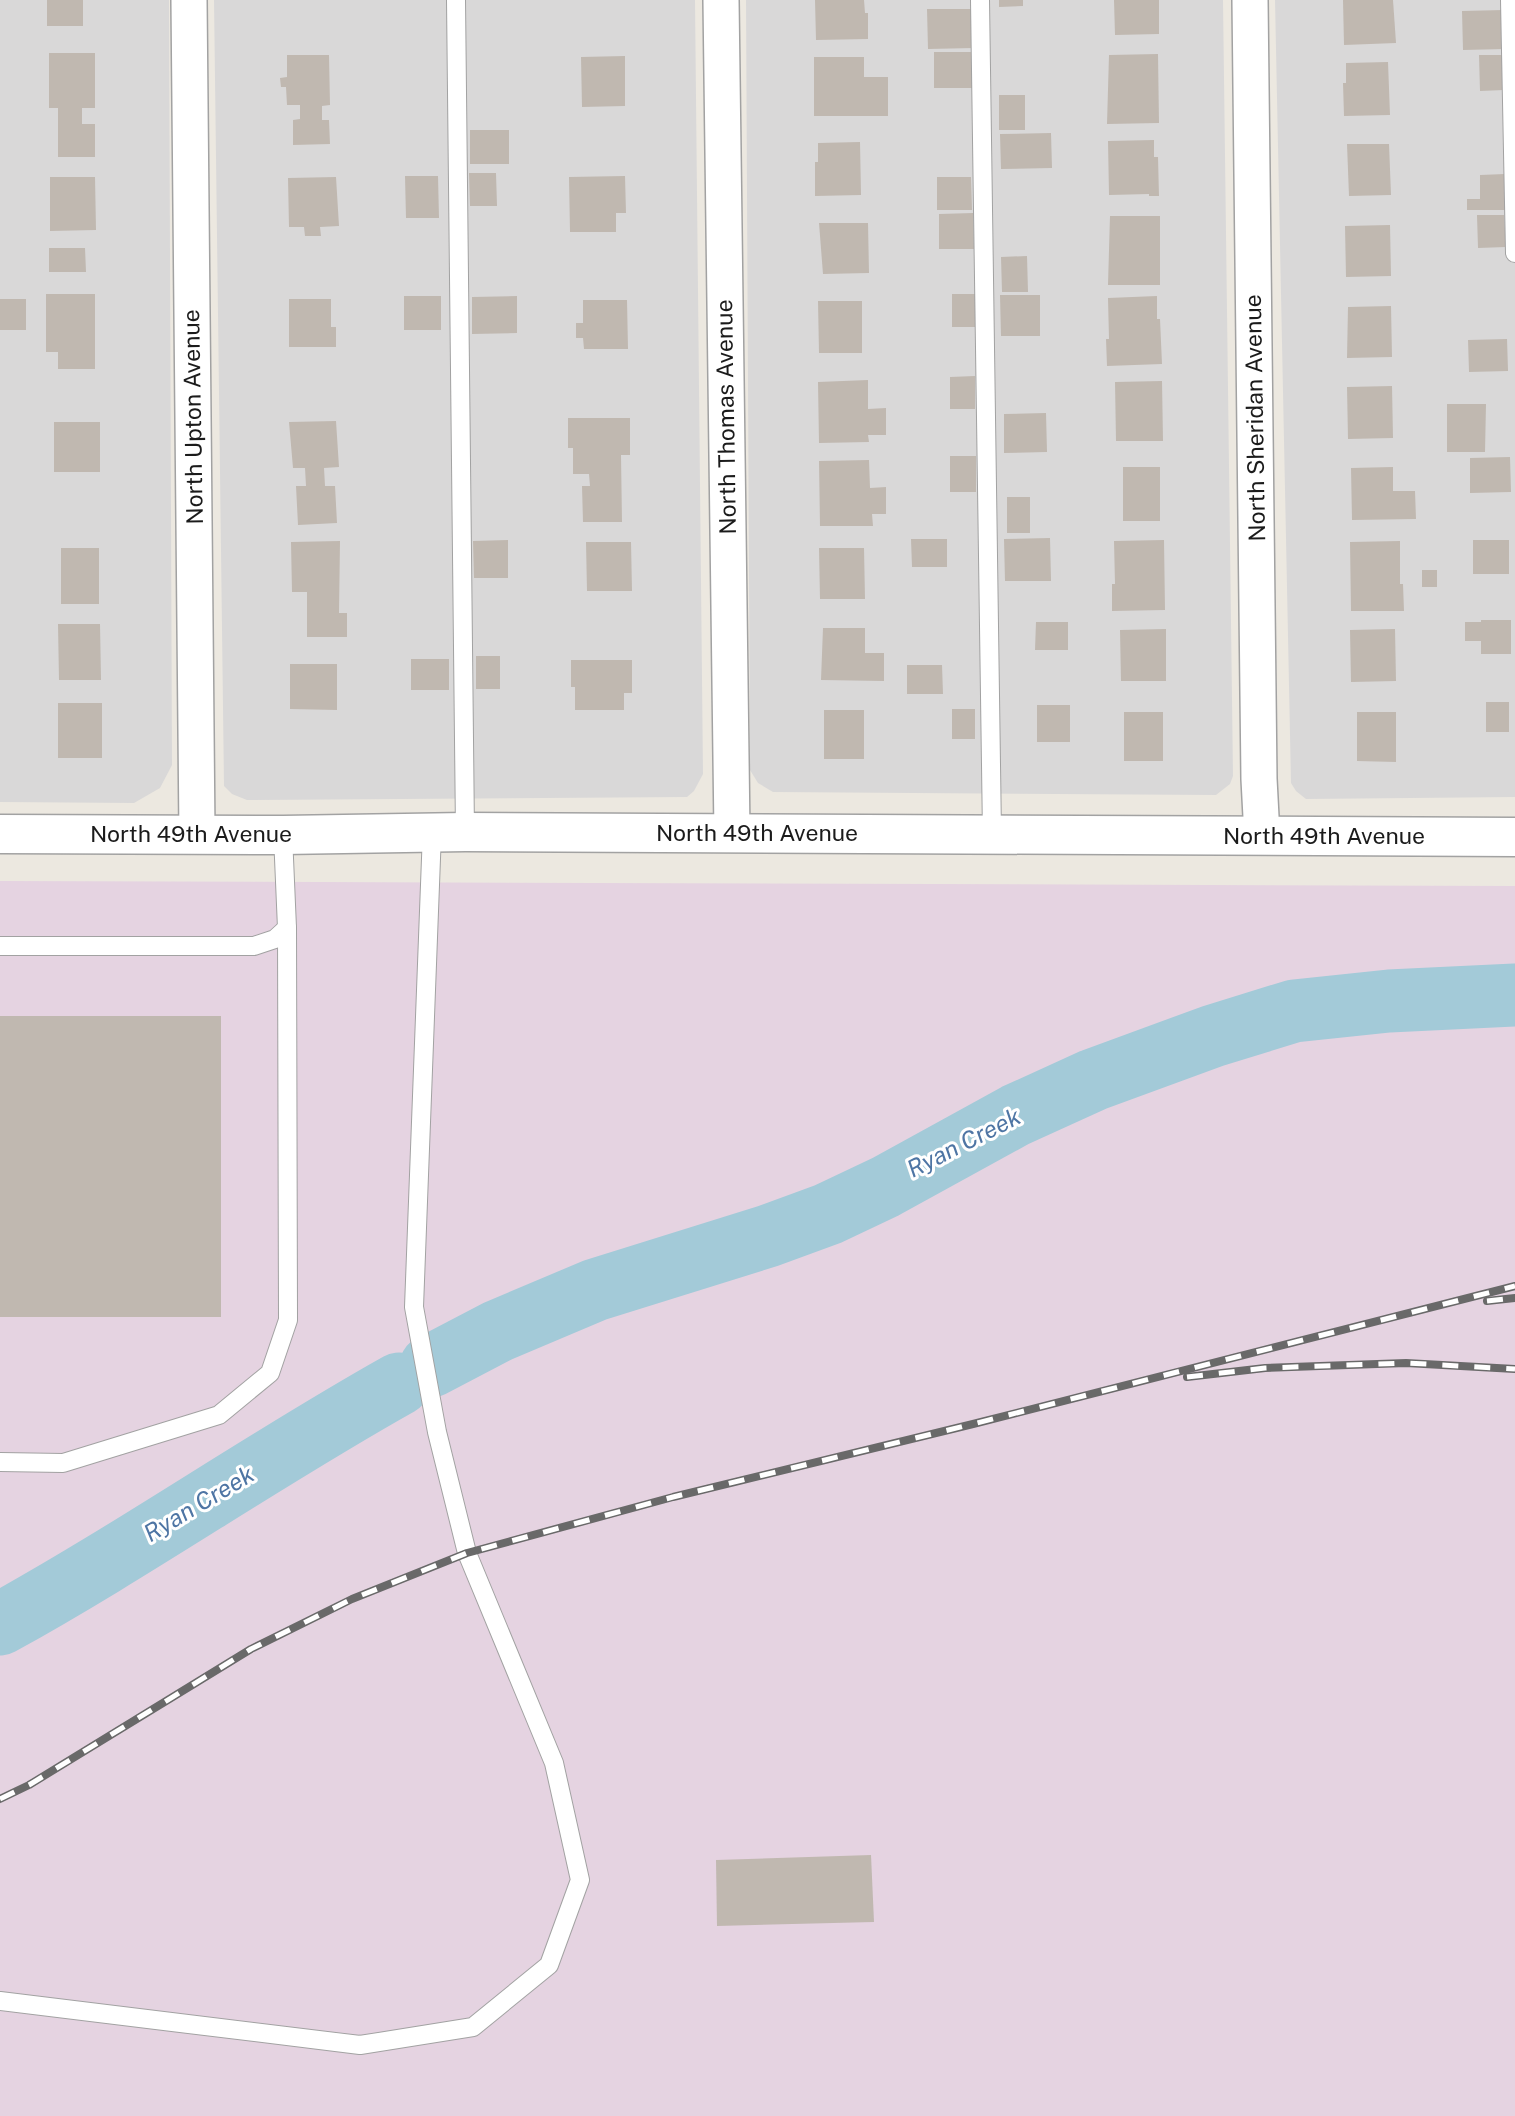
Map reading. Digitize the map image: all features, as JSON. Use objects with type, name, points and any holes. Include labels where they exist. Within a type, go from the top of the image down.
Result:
[{"type":"street","name":"North Upton Avenue","points":[[189,0],[197,834]]},
{"type":"street","name":"North Thomas Avenue","points":[[721,0],[732,833]]},
{"type":"street","name":"North Sheridan Avenue","points":[[1250,0],[1259,779],[1262,835]]},
{"type":"street","name":"North 49th Avenue","points":[[0,834],[283,835],[448,832],[1515,837]]},
{"type":"lane","points":[[0,2001],[360,2045],[473,2027],[549,1965],[580,1880],[554,1763],[467,1553],[437,1432],[414,1307],[448,832],[456,0]]},
{"type":"lane","points":[[980,0],[992,834]]},
{"type":"lane","points":[[1510,0],[1515,253]]},
{"type":"lane","points":[[0,1462],[63,1463],[219,1415],[270,1373],[288,1320],[287,928],[283,835]]},
{"type":"lane","points":[[0,946],[254,947],[275,939],[287,928]]},
{"type":"shaded area","points":[[0,0],[169,0],[172,765],[160,788],[134,803],[0,802]]},
{"type":"shaded area","points":[[214,0],[695,0],[703,774],[694,791],[687,797],[247,800],[232,794],[224,786]]},
{"type":"shaded area","points":[[746,0],[1223,0],[1233,776],[1230,784],[1216,795],[773,792],[758,783],[750,770]]},
{"type":"shaded area","points":[[1275,0],[1515,0],[1515,797],[1306,799],[1291,783]]},
{"type":"shaded area","points":[[0,881],[1515,886],[1515,2116],[0,2116]]},
{"type":"building","points":[[47,0],[83,0],[83,26],[47,26]]},
{"type":"building","points":[[815,0],[864,0],[865,13],[868,13],[868,39],[816,40]]},
{"type":"building","points":[[999,0],[1023,0],[1023,6],[999,7]]},
{"type":"building","points":[[1114,0],[1159,0],[1159,34],[1115,35]]},
{"type":"building","points":[[1343,0],[1393,0],[1396,43],[1344,45]]},
{"type":"building","points":[[927,9],[973,9],[974,48],[928,49]]},
{"type":"building","points":[[1504,10],[1505,49],[1463,50],[1462,11]]},
{"type":"building","points":[[934,52],[972,52],[973,88],[934,88]]},
{"type":"building","points":[[49,53],[95,53],[95,108],[82,108],[82,124],[95,124],[95,157],[58,157],[58,108],[49,108]]},
{"type":"building","points":[[1158,54],[1159,123],[1107,124],[1109,55]]},
{"type":"building","points":[[287,55],[329,55],[330,105],[322,106],[322,120],[329,120],[330,144],[293,145],[293,120],[300,119],[300,105],[287,105],[286,87],[281,87],[280,78],[287,77]]},
{"type":"building","points":[[1479,55],[1504,55],[1504,90],[1480,91]]},
{"type":"building","points":[[625,56],[625,106],[582,107],[581,57]]},
{"type":"building","points":[[814,57],[864,57],[864,77],[888,77],[888,116],[814,116]]},
{"type":"building","points":[[1388,62],[1390,115],[1344,116],[1343,83],[1346,83],[1346,63]]},
{"type":"building","points":[[999,95],[1025,95],[1025,130],[999,130]]},
{"type":"building","points":[[470,130],[509,130],[509,164],[470,164]]},
{"type":"building","points":[[1051,133],[1052,168],[1001,169],[1000,134]]},
{"type":"building","points":[[1154,140],[1154,157],[1158,157],[1159,196],[1109,195],[1108,141]]},
{"type":"building","points":[[860,142],[861,195],[815,196],[818,143]]},
{"type":"building","points":[[1347,144],[1389,144],[1391,195],[1349,196]]},
{"type":"building","points":[[469,173],[496,173],[497,206],[470,206]]},
{"type":"building","points":[[1505,174],[1506,210],[1467,210],[1467,199],[1480,199],[1480,175]]},
{"type":"building","points":[[405,176],[438,176],[439,218],[406,218]]},
{"type":"building","points":[[625,176],[626,213],[616,213],[616,232],[570,232],[569,177]]},
{"type":"building","points":[[50,177],[95,177],[96,230],[50,231]]},
{"type":"building","points":[[336,177],[339,226],[320,227],[321,236],[305,236],[304,227],[289,227],[288,178]]},
{"type":"building","points":[[937,177],[971,177],[972,210],[937,210]]},
{"type":"building","points":[[973,213],[974,249],[939,249],[939,214]]},
{"type":"building","points":[[1477,215],[1504,215],[1506,247],[1478,248]]},
{"type":"building","points":[[1110,216],[1160,216],[1160,285],[1108,285]]},
{"type":"building","points":[[819,223],[868,223],[869,273],[823,274]]},
{"type":"building","points":[[1390,225],[1391,276],[1346,277],[1345,226]]},
{"type":"building","points":[[49,248],[85,248],[86,272],[49,272]]},
{"type":"building","points":[[1027,256],[1028,292],[1002,292],[1001,257]]},
{"type":"building","points":[[46,294],[95,294],[95,369],[58,369],[58,352],[46,352]]},
{"type":"building","points":[[952,294],[975,294],[976,327],[952,327]]},
{"type":"building","points":[[1000,295],[1040,295],[1040,336],[1001,336]]},
{"type":"building","points":[[404,296],[441,296],[441,330],[404,330]]},
{"type":"building","points":[[517,296],[517,333],[472,334],[472,297]]},
{"type":"building","points":[[1157,296],[1162,364],[1107,366],[1108,298]]},
{"type":"building","points":[[0,299],[26,299],[26,330],[0,330]]},
{"type":"building","points":[[289,299],[331,299],[331,327],[336,327],[336,347],[289,347]]},
{"type":"building","points":[[583,300],[627,300],[628,349],[584,349],[583,338],[576,338],[576,323],[583,323]]},
{"type":"building","points":[[818,301],[862,301],[862,353],[819,353]]},
{"type":"building","points":[[1391,306],[1392,357],[1347,358],[1348,307]]},
{"type":"building","points":[[1507,339],[1508,371],[1469,372],[1468,340]]},
{"type":"building","points":[[975,376],[975,409],[950,409],[950,377]]},
{"type":"building","points":[[868,380],[868,409],[886,408],[886,435],[868,435],[869,442],[819,443],[818,382]]},
{"type":"building","points":[[1162,381],[1163,441],[1116,441],[1115,382]]},
{"type":"building","points":[[1392,386],[1393,438],[1348,439],[1347,387]]},
{"type":"building","points":[[1447,404],[1486,404],[1485,452],[1447,452]]},
{"type":"building","points":[[1046,413],[1047,452],[1004,453],[1004,414]]},
{"type":"building","points":[[568,418],[630,418],[630,455],[621,455],[622,522],[583,522],[582,486],[590,486],[589,474],[573,474],[573,448],[568,448]]},
{"type":"building","points":[[336,421],[339,467],[324,468],[325,486],[335,486],[337,523],[298,525],[296,486],[306,486],[305,468],[293,468],[289,422]]},
{"type":"building","points":[[54,422],[100,422],[100,472],[54,472]]},
{"type":"building","points":[[950,456],[976,456],[976,492],[950,492]]},
{"type":"building","points":[[1510,457],[1511,492],[1470,493],[1470,458]]},
{"type":"building","points":[[869,460],[870,488],[886,487],[886,514],[872,514],[873,526],[820,526],[819,461]]},
{"type":"building","points":[[1123,467],[1160,467],[1160,521],[1123,521]]},
{"type":"building","points":[[1393,467],[1393,491],[1415,491],[1416,519],[1352,520],[1351,468]]},
{"type":"building","points":[[1007,497],[1030,497],[1030,533],[1007,533]]},
{"type":"building","points":[[1050,538],[1051,581],[1005,581],[1004,539]]},
{"type":"building","points":[[911,539],[947,539],[947,567],[912,567]]},
{"type":"building","points":[[508,540],[508,578],[474,578],[473,541]]},
{"type":"building","points":[[1164,540],[1165,610],[1112,611],[1112,584],[1115,584],[1114,541]]},
{"type":"building","points":[[1473,540],[1509,540],[1509,574],[1473,574]]},
{"type":"building","points":[[340,541],[339,613],[347,613],[347,637],[307,637],[307,592],[292,592],[291,542]]},
{"type":"building","points":[[1400,541],[1400,584],[1403,584],[1404,611],[1351,611],[1350,542]]},
{"type":"building","points":[[586,542],[631,542],[632,591],[587,591]]},
{"type":"building","points":[[61,548],[99,548],[99,604],[61,604]]},
{"type":"building","points":[[819,548],[864,548],[865,599],[820,599]]},
{"type":"building","points":[[1422,570],[1437,570],[1437,587],[1422,587]]},
{"type":"building","points":[[1511,620],[1511,654],[1481,654],[1481,641],[1465,641],[1465,622]]},
{"type":"building","points":[[1036,622],[1068,622],[1068,650],[1035,650]]},
{"type":"building","points":[[58,624],[100,624],[101,680],[59,680]]},
{"type":"building","points":[[823,628],[865,628],[865,653],[884,653],[884,681],[821,680]]},
{"type":"building","points":[[1166,629],[1166,681],[1121,681],[1120,630]]},
{"type":"building","points":[[1395,629],[1396,681],[1351,682],[1350,630]]},
{"type":"building","points":[[476,656],[500,656],[500,689],[476,689]]},
{"type":"building","points":[[411,659],[449,659],[449,690],[411,690]]},
{"type":"building","points":[[571,660],[632,660],[632,693],[624,693],[624,710],[575,710],[575,687],[571,687]]},
{"type":"building","points":[[290,664],[337,664],[337,710],[290,709]]},
{"type":"building","points":[[907,665],[942,665],[943,694],[907,694]]},
{"type":"building","points":[[1486,702],[1509,702],[1509,732],[1486,732]]},
{"type":"building","points":[[58,703],[102,703],[102,758],[58,758]]},
{"type":"building","points":[[1037,705],[1070,705],[1070,742],[1037,742]]},
{"type":"building","points":[[952,709],[975,709],[975,739],[952,739]]},
{"type":"building","points":[[824,710],[864,710],[864,759],[824,759]]},
{"type":"building","points":[[1124,712],[1163,712],[1163,761],[1124,761]]},
{"type":"building","points":[[1357,712],[1396,712],[1396,762],[1357,761]]},
{"type":"building","points":[[0,1016],[221,1016],[221,1317],[0,1317]]},
{"type":"building","points":[[871,1855],[874,1922],[717,1926],[716,1860]]},
{"type":"waterway","name":"Ryan Creek","points":[[431,1366],[498,1331],[595,1290],[768,1236],[828,1214],[885,1187],[1016,1115],[1093,1080],[1213,1036],[1294,1011],[1389,1001],[1515,995]]},
{"type":"waterway","name":"Ryan Creek","points":[[0,1624],[101,1566],[298,1443],[399,1384]]},
{"type":"railway","points":[[0,1799],[29,1785],[251,1649],[352,1599],[467,1553],[673,1497],[973,1424],[1515,1286]]},
{"type":"railway","points":[[1487,1301],[1515,1298]]},
{"type":"railway","points":[[1187,1377],[1265,1368],[1406,1363],[1515,1369]]}]
